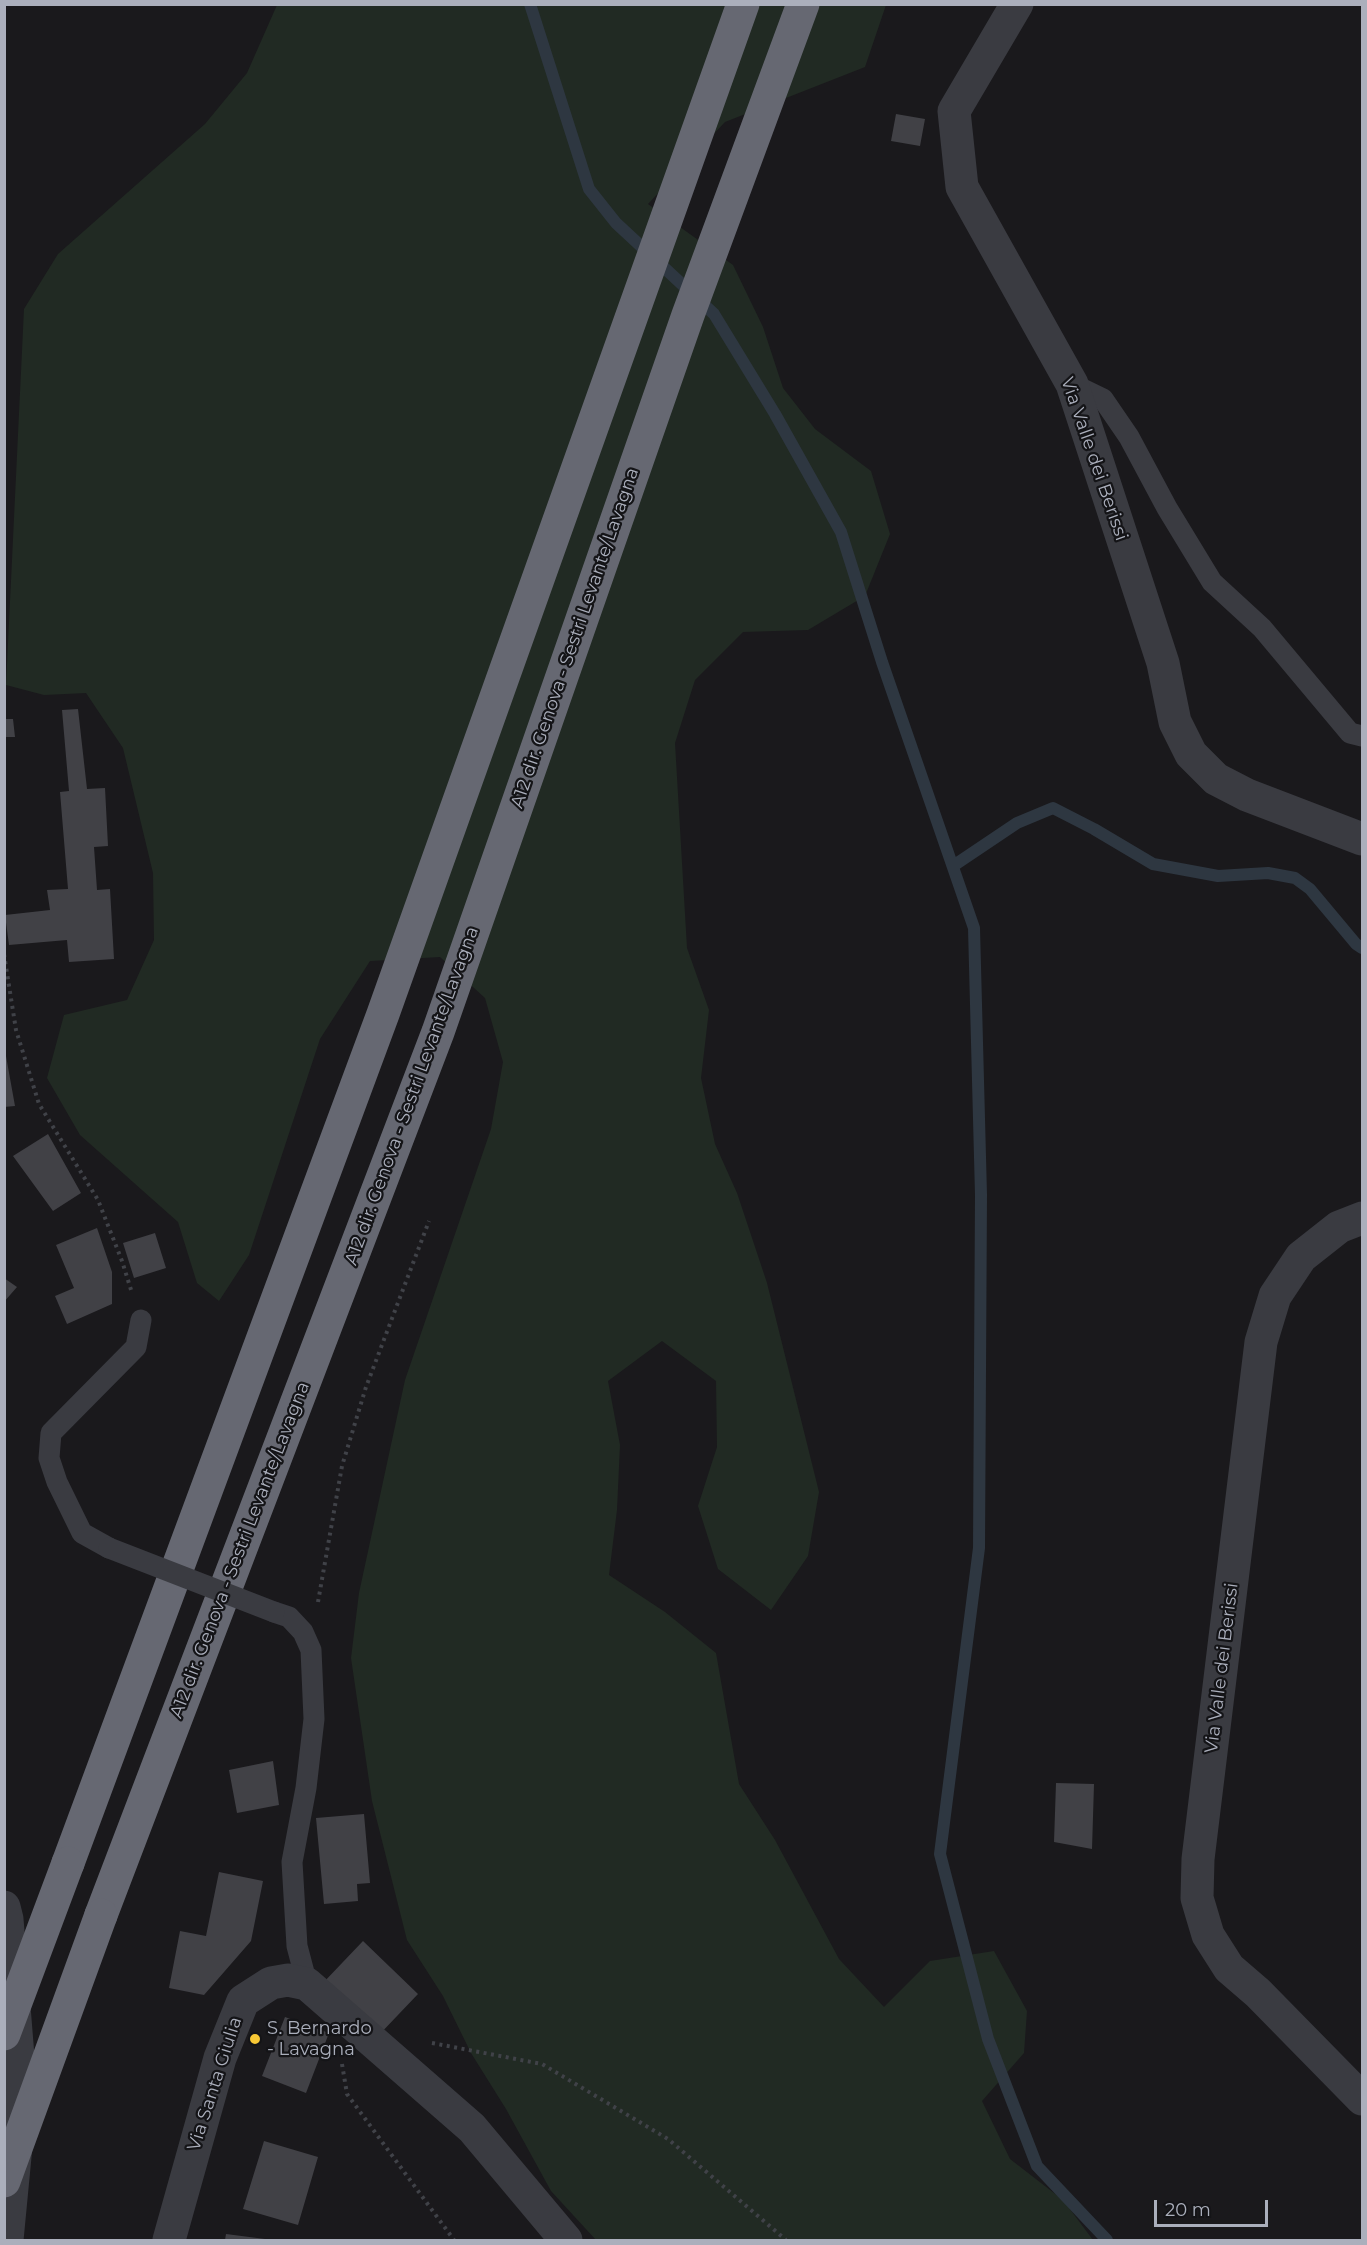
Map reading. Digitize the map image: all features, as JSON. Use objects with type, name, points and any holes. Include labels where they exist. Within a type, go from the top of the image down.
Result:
[{"type":"highway","points":[[4,2034],[383,1014],[742,4]]},
{"type":"highway","name":"A12 dir. Genova - Sestri Levante/Lavagna","points":[[4,2181],[101,1915],[438,1032],[688,315],[803,4]]},
{"type":"street","name":"Via Valle dei Berissi","points":[[1017,4],[954,111],[962,187],[1072,384],[1163,663],[1175,722],[1191,754],[1216,779],[1248,795],[1362,839]]},
{"type":"street","name":"Via Valle dei Berissi","points":[[1362,1218],[1339,1227],[1301,1257],[1275,1296],[1261,1342],[1198,1859],[1197,1898],[1208,1935],[1229,1968],[1258,1993],[1362,2099]]},
{"type":"street","points":[[4,1907],[7,1919],[21,2094],[7,2241]]},
{"type":"street","name":"Via Santa Giulia","points":[[169,2241],[220,2058],[243,2001],[271,1983],[288,1980],[307,1984]]},
{"type":"street","points":[[307,1984],[472,2128],[566,2241]]},
{"type":"lane","points":[[1072,384],[1103,399],[1129,437],[1167,508],[1212,582],[1262,628],[1350,733],[1362,736]]},
{"type":"lane","points":[[141,1320],[136,1347],[51,1433],[49,1458],[57,1482],[82,1533],[109,1548],[289,1617],[303,1632],[311,1650],[314,1719],[306,1788],[292,1862],[297,1946],[307,1984]]},
{"type":"path","points":[[4,954],[16,1030],[39,1104],[98,1200],[122,1261],[141,1320]]},
{"type":"path","points":[[311,1650],[323,1564],[342,1466],[366,1387],[429,1221]]},
{"type":"path","points":[[377,2046],[432,2043],[542,2064],[668,2139],[786,2241]]},
{"type":"path","points":[[342,2061],[347,2094],[454,2241]]},
{"type":"shaded area","points":[[277,5],[886,5],[865,67],[725,122],[648,204],[733,265],[763,327],[783,388],[815,429],[871,471],[890,534],[865,596],[808,630],[743,632],[695,680],[675,743],[687,948],[709,1010],[701,1078],[715,1144],[737,1193],[767,1283],[819,1492],[808,1556],[771,1610],[718,1569],[698,1506],[717,1447],[716,1381],[662,1341],[608,1381],[620,1445],[617,1510],[609,1575],[665,1612],[716,1653],[739,1784],[775,1840],[839,1959],[884,2007],[930,1961],[994,1951],[1027,2011],[1024,2053],[982,2101],[1010,2159],[1063,2200],[1093,2240],[596,2240],[551,2191],[506,2109],[471,2053],[443,1996],[407,1940],[372,1801],[351,1658],[359,1593],[405,1380],[491,1129],[503,1062],[485,998],[440,957],[370,961],[320,1039],[249,1255],[219,1301],[197,1283],[178,1222],[80,1135],[47,1078],[64,1015],[127,1000],[154,940],[153,873],[123,748],[86,693],[44,695],[6,685],[24,309],[58,254],[205,124],[247,73]]},
{"type":"building","points":[[896,114],[925,119],[920,146],[891,141]]},
{"type":"building","points":[[78,709],[87,789],[105,788],[108,846],[94,847],[97,890],[110,889],[114,959],[69,962],[67,940],[9,945],[5,915],[50,910],[47,890],[68,889],[60,792],[69,791],[62,710]]},
{"type":"building","points":[[4,719],[13,719],[15,737],[4,737]]},
{"type":"building","points":[[4,1056],[6,1056],[15,1106],[4,1107]]},
{"type":"building","points":[[48,1134],[81,1193],[53,1211],[13,1156]]},
{"type":"building","points":[[97,1228],[112,1272],[112,1304],[67,1324],[55,1296],[74,1288],[56,1245]]},
{"type":"building","points":[[155,1233],[166,1268],[134,1278],[123,1243]]},
{"type":"building","points":[[4,1278],[17,1287],[4,1302]]},
{"type":"building","points":[[273,1761],[279,1805],[237,1813],[229,1770]]},
{"type":"building","points":[[1056,1783],[1094,1784],[1092,1849],[1054,1842]]},
{"type":"building","points":[[364,1814],[370,1883],[357,1884],[358,1901],[324,1904],[316,1818]]},
{"type":"building","points":[[219,1872],[263,1881],[251,1941],[204,1995],[169,1988],[180,1931],[206,1936]]},
{"type":"building","points":[[363,1941],[418,1994],[377,2037],[322,1984]]},
{"type":"building","points":[[285,2017],[329,2033],[306,2093],[262,2076]]},
{"type":"building","points":[[264,2141],[318,2157],[298,2225],[243,2209]]},
{"type":"building","points":[[226,2234],[265,2239],[265,2240],[225,2240]]},
{"type":"waterway","points":[[530,4],[589,189],[616,223],[714,314],[775,414],[841,532],[882,662],[974,928],[981,1195],[979,1548],[940,1854],[988,2039],[1037,2166],[1107,2240]]},
{"type":"waterway","points":[[953,866],[1017,823],[1053,808],[1153,864],[1218,876],[1268,873],[1295,878],[1310,889],[1356,944],[1362,948]]},
{"type":"place","name":"S. Bernardo - Lavagna","points":[[255,2039]]}]
